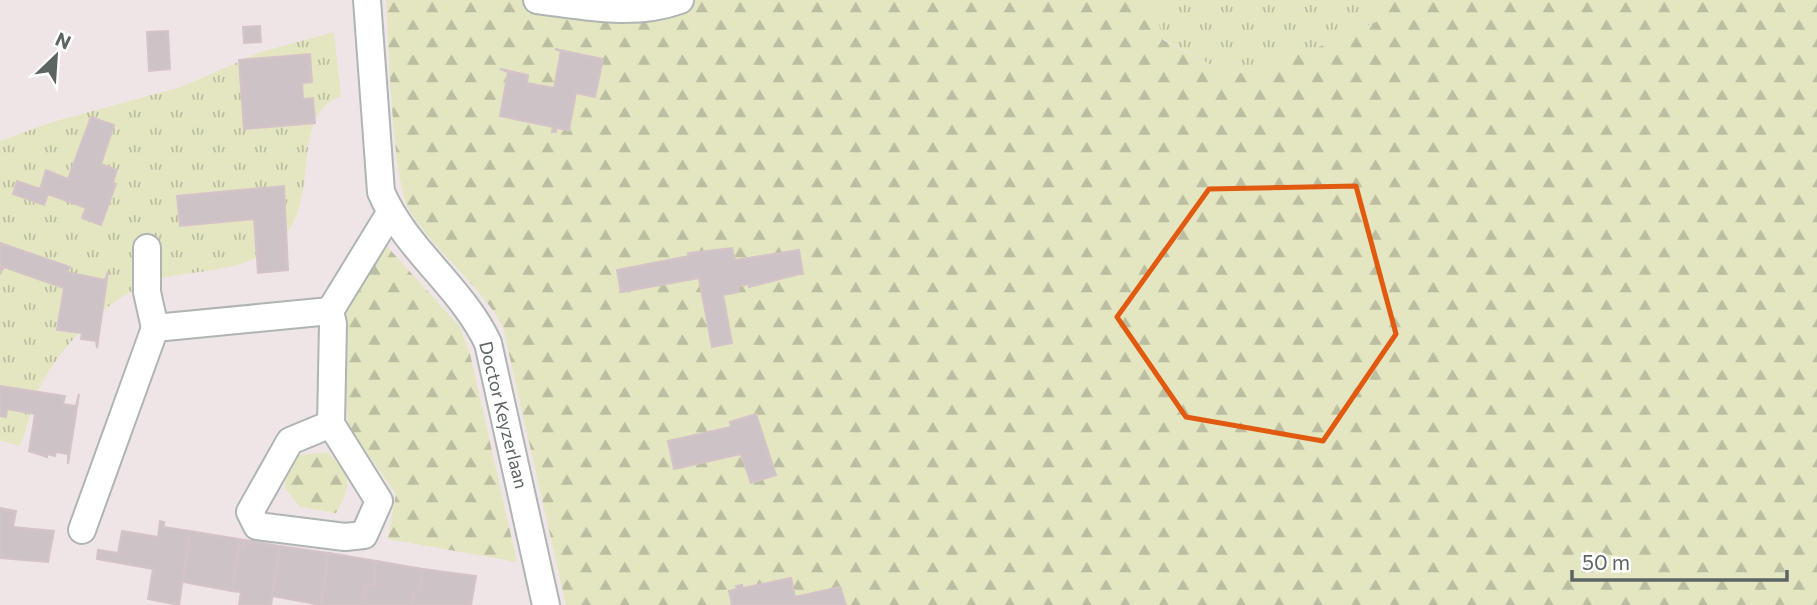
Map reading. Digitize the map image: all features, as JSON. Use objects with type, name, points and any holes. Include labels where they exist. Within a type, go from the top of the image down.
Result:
[{"type":"street","name":"Doctor Keyzerlaan","points":[[367,0],[381,192],[390,213],[417,249],[475,316],[488,343],[546,605]]},
{"type":"street","points":[[537,0],[614,10],[659,8],[680,0]]},
{"type":"street","points":[[331,424],[290,441],[250,512],[257,526],[345,537],[364,535],[379,501],[331,424],[334,324],[330,311],[390,213]]},
{"type":"street","points":[[82,530],[155,328],[147,292],[147,248]]},
{"type":"street","points":[[155,328],[330,311]]},
{"type":"highlighted area","points":[[1356,186],[1396,334],[1323,441],[1186,417],[1117,317],[1209,189]]},
{"type":"green space","points":[[386,0],[1152,0],[1163,40],[1232,76],[1314,49],[1376,22],[1391,0],[1817,0],[1817,605],[566,605],[503,327],[482,296],[421,227],[404,196],[395,143]]},
{"type":"green space","points":[[1152,0],[1391,0],[1376,22],[1314,49],[1232,76],[1163,39]]},
{"type":"green space","points":[[334,32],[341,96],[324,106],[315,122],[309,141],[300,206],[291,227],[277,244],[254,259],[228,268],[172,276],[151,282],[110,305],[91,321],[58,358],[34,402],[19,446],[0,440],[0,141],[49,123],[181,87],[261,52]]},
{"type":"green space","points":[[383,242],[460,327],[470,354],[517,562],[388,539],[396,494],[348,426],[343,334],[347,299]]},
{"type":"green space","points":[[327,452],[341,468],[347,481],[345,495],[336,513],[300,507],[285,488],[286,468],[299,455]]},
{"type":"building","points":[[260,26],[261,42],[244,43],[243,27]]},
{"type":"building","points":[[168,31],[170,69],[149,71],[147,32]]},
{"type":"building","points":[[555,49],[603,59],[595,97],[576,93],[569,130],[556,128],[556,132],[552,132],[553,127],[500,116],[508,72],[500,69],[528,75],[527,83],[554,88],[561,51]]},
{"type":"building","points":[[310,54],[312,82],[302,83],[303,99],[313,98],[315,123],[244,129],[239,60]]},
{"type":"building","points":[[91,117],[114,125],[101,164],[117,170],[113,182],[116,184],[101,225],[82,218],[86,208],[48,194],[44,205],[13,194],[17,181],[40,189],[46,170],[68,179]]},
{"type":"building","points":[[284,186],[288,270],[258,273],[254,219],[180,226],[177,196]]},
{"type":"building","points":[[0,243],[70,267],[67,272],[105,280],[108,272],[97,348],[96,341],[81,339],[82,333],[57,330],[64,288],[4,267],[0,274]]},
{"type":"building","points":[[732,248],[735,260],[799,250],[803,273],[749,287],[749,284],[738,286],[739,292],[723,295],[732,343],[712,347],[699,278],[621,292],[617,270],[689,256],[688,253]]},
{"type":"building","points":[[0,386],[65,396],[63,404],[76,406],[79,394],[68,464],[68,454],[56,452],[55,456],[47,454],[47,457],[29,451],[35,414],[7,409],[6,417],[0,416]]},
{"type":"building","points":[[756,414],[776,475],[751,483],[741,454],[674,469],[668,441],[731,427],[730,422]]},
{"type":"building","points":[[0,508],[16,511],[13,527],[54,531],[48,562],[0,558]]},
{"type":"building","points":[[160,521],[164,522],[164,527],[190,531],[179,605],[148,599],[153,569],[97,559],[98,550],[118,553],[122,531],[158,537]]},
{"type":"building","points":[[190,531],[245,540],[244,547],[239,546],[232,591],[183,582]]},
{"type":"building","points":[[245,540],[280,546],[271,605],[239,605],[241,592],[232,591],[239,546],[244,547]]},
{"type":"building","points":[[280,546],[329,553],[321,605],[272,596]]},
{"type":"building","points":[[329,553],[377,561],[374,585],[365,584],[362,605],[321,605]]},
{"type":"building","points":[[377,561],[423,569],[419,592],[414,592],[412,605],[362,605],[365,584],[374,585]]},
{"type":"building","points":[[423,569],[476,576],[471,605],[412,605],[414,592],[419,592]]},
{"type":"building","points":[[791,578],[795,597],[840,587],[846,605],[732,605],[729,591],[737,589],[736,586],[742,585],[743,588]]}]
